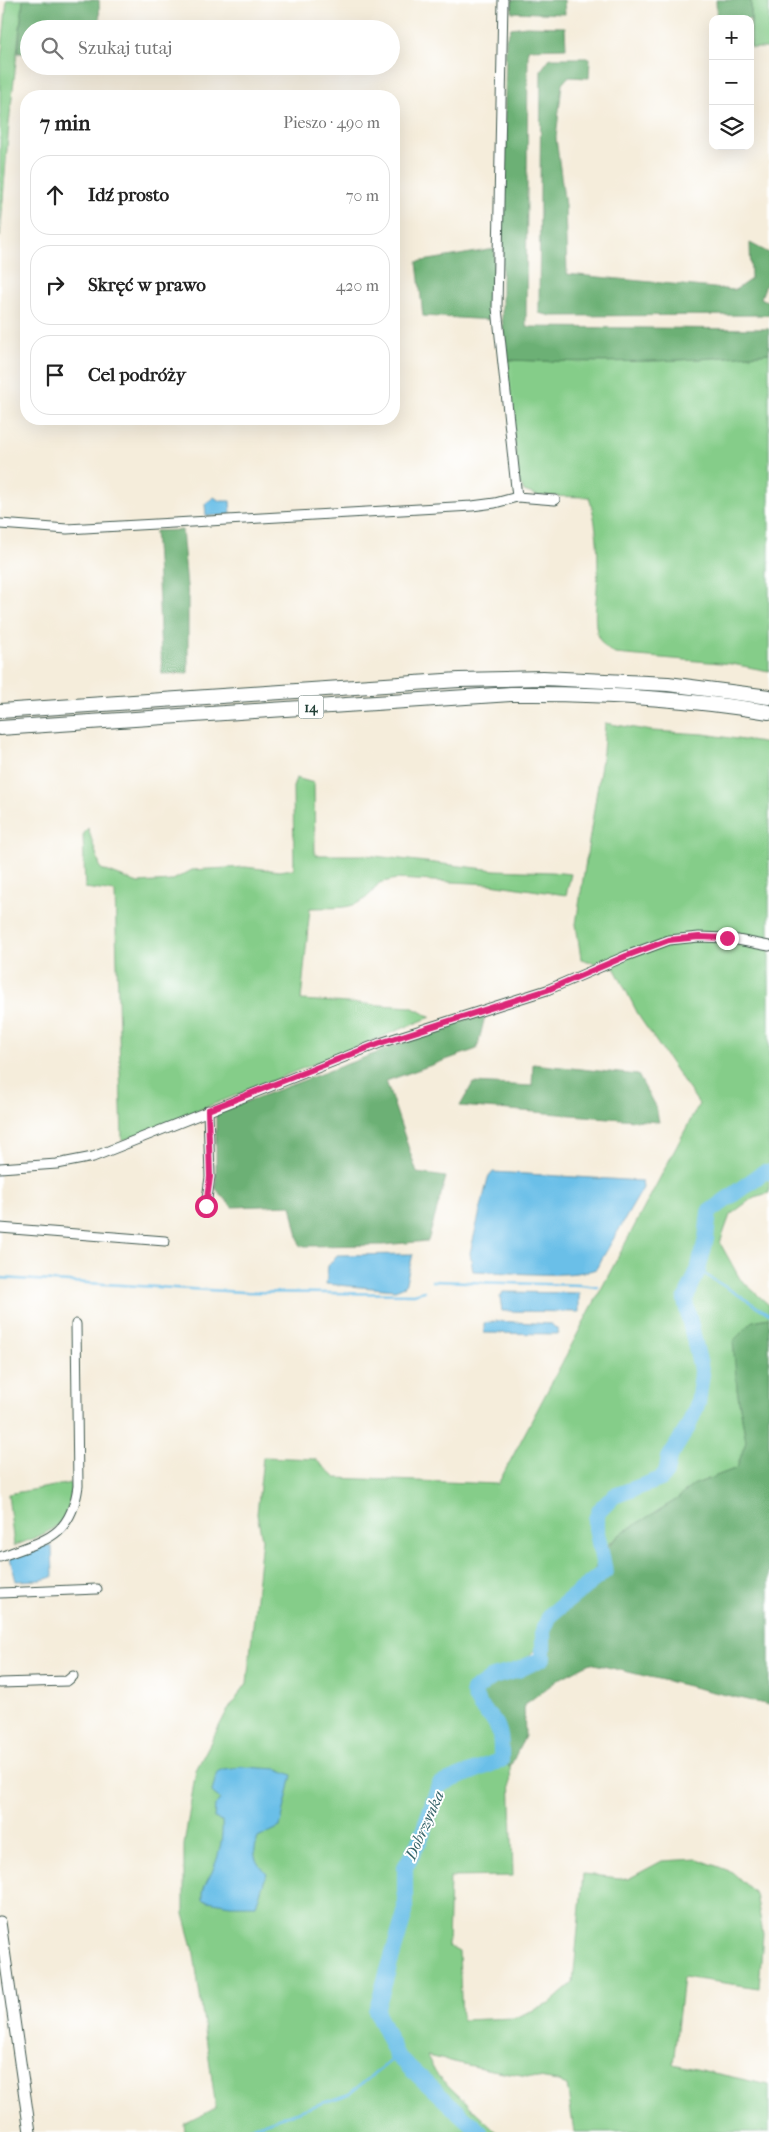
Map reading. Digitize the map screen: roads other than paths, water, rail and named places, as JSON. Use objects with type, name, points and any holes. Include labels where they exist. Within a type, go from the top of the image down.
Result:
[{"type":"main road","name":"14","points":[[0,711],[459,680],[543,678],[668,684],[769,696]]},
{"type":"main road","name":"14","points":[[0,728],[511,694],[574,694],[658,698],[769,712]]},
{"type":"street","points":[[503,0],[497,308],[517,497]]},
{"type":"street","points":[[0,524],[67,529],[472,506],[495,503],[517,497],[556,500]]},
{"type":"street","points":[[0,1168],[44,1166],[93,1156],[380,1043],[547,990],[626,956],[669,940],[699,937],[727,938],[769,946]]},
{"type":"street","points":[[206,1206],[211,1168],[208,1110]]},
{"type":"street","points":[[0,1228],[166,1241]]},
{"type":"street","points":[[0,1557],[56,1534],[68,1523],[73,1510],[78,1486],[76,1324]]},
{"type":"street","points":[[0,1593],[96,1589]]},
{"type":"street","points":[[0,1683],[68,1681],[73,1676]]},
{"type":"street","points":[[0,1922],[30,2132]]},
{"type":"water","points":[[214,497],[220,501],[230,501],[231,515],[206,516],[205,504]]},
{"type":"water","points":[[493,1172],[642,1181],[643,1188],[596,1269],[570,1274],[473,1271],[470,1253],[488,1178]]},
{"type":"water","points":[[413,1254],[405,1286],[395,1290],[326,1284],[328,1266],[337,1255]]},
{"type":"water","points":[[503,1292],[579,1293],[579,1312],[502,1311],[500,1297]]},
{"type":"water","points":[[497,1321],[551,1324],[557,1329],[559,1334],[484,1333],[484,1323]]},
{"type":"water","points":[[46,1545],[52,1546],[53,1577],[41,1580],[16,1581],[10,1558]]},
{"type":"water","points":[[242,1767],[278,1769],[292,1775],[280,1827],[258,1838],[256,1844],[255,1858],[267,1873],[256,1905],[230,1905],[203,1900],[205,1886],[216,1862],[221,1838],[222,1821],[214,1818],[215,1806],[220,1799],[212,1792],[217,1772],[223,1769]]},
{"type":"waterway","name":"Dobrzynka","points":[[480,2132],[397,2056],[376,2011],[405,1913],[405,1867],[420,1840],[439,1785],[501,1760],[497,1725],[479,1704],[473,1691],[493,1677],[518,1670],[543,1658],[543,1631],[550,1615],[605,1571],[596,1528],[596,1519],[599,1511],[614,1496],[661,1479],[666,1473],[669,1458],[688,1427],[698,1403],[702,1374],[685,1300],[698,1270],[706,1239],[709,1212],[764,1172],[769,1172]]},
{"type":"waterway","points":[[698,1270],[769,1314]]},
{"type":"waterway","points":[[0,1278],[243,1292],[414,1294],[424,1291]]},
{"type":"waterway","points":[[432,1281],[597,1287]]},
{"type":"waterway","points":[[238,2132],[349,2094],[397,2056]]}]
